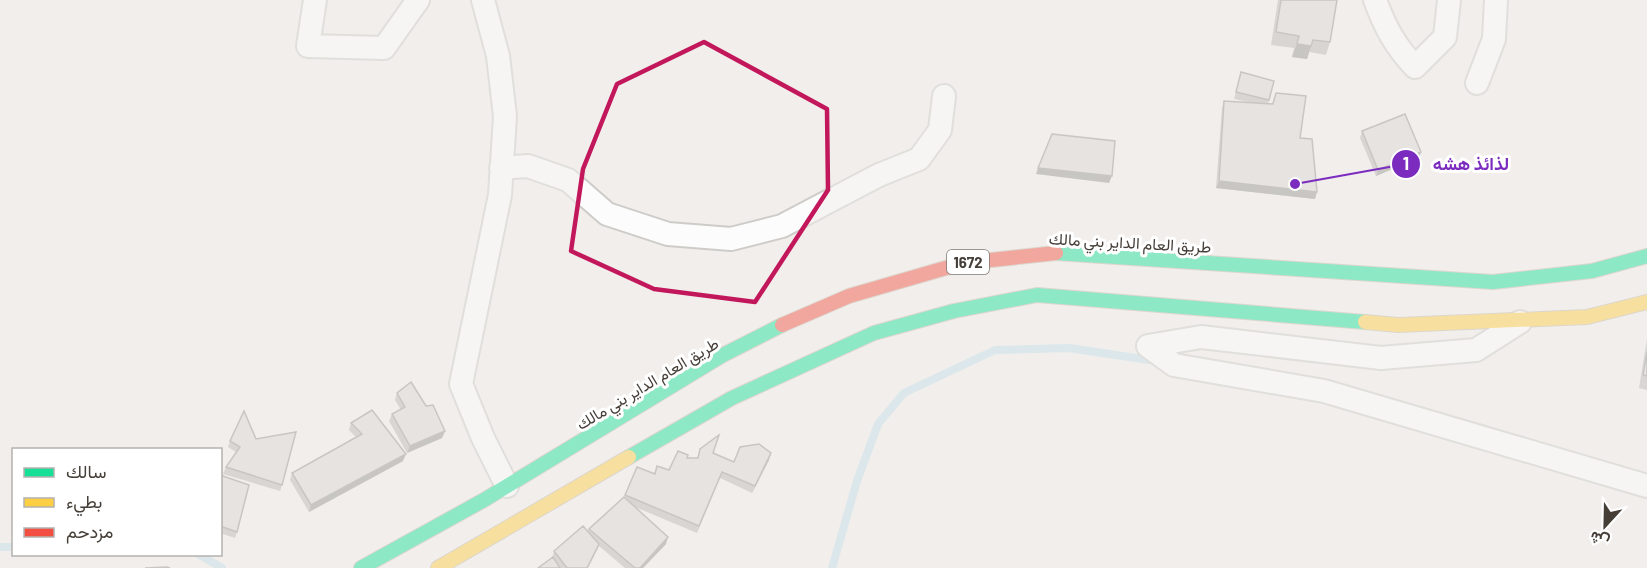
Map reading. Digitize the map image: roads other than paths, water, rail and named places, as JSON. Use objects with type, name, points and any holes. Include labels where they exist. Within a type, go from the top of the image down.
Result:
[{"type":"highway","name":"طريق العام الداير بني مالك","points":[[361,568],[507,486],[723,355],[784,324],[849,296],[963,263],[1051,253],[1492,282],[1592,271],[1647,256]]},
{"type":"highway","points":[[438,568],[732,398],[874,333],[954,311],[1037,295],[1398,325],[1587,317],[1647,302]]},
{"type":"street","points":[[315,0],[308,46],[384,48],[418,0]]},
{"type":"street","points":[[483,0],[498,56],[505,116],[500,195],[461,384],[483,438],[507,486]]},
{"type":"street","points":[[1375,0],[1385,30],[1415,67],[1445,37],[1449,0]]},
{"type":"street","points":[[1477,83],[1494,39],[1496,0]]},
{"type":"street","points":[[501,168],[528,166],[568,180],[607,214],[668,234],[731,238],[782,226],[879,175],[919,159],[940,130],[944,96]]},
{"type":"street","points":[[1521,321],[1476,350],[1381,358],[1201,337],[1148,346],[1174,365],[1324,391],[1647,486]]},
{"type":"waterway","points":[[832,568],[857,481],[878,424],[904,393],[995,350],[1069,348],[1156,361]]},
{"type":"waterway","points":[[0,547],[12,547]]},
{"type":"waterway","points":[[201,556],[222,568]]},
{"type":"place","name":"لذائذ هشه","points":[[1295,184]]}]
